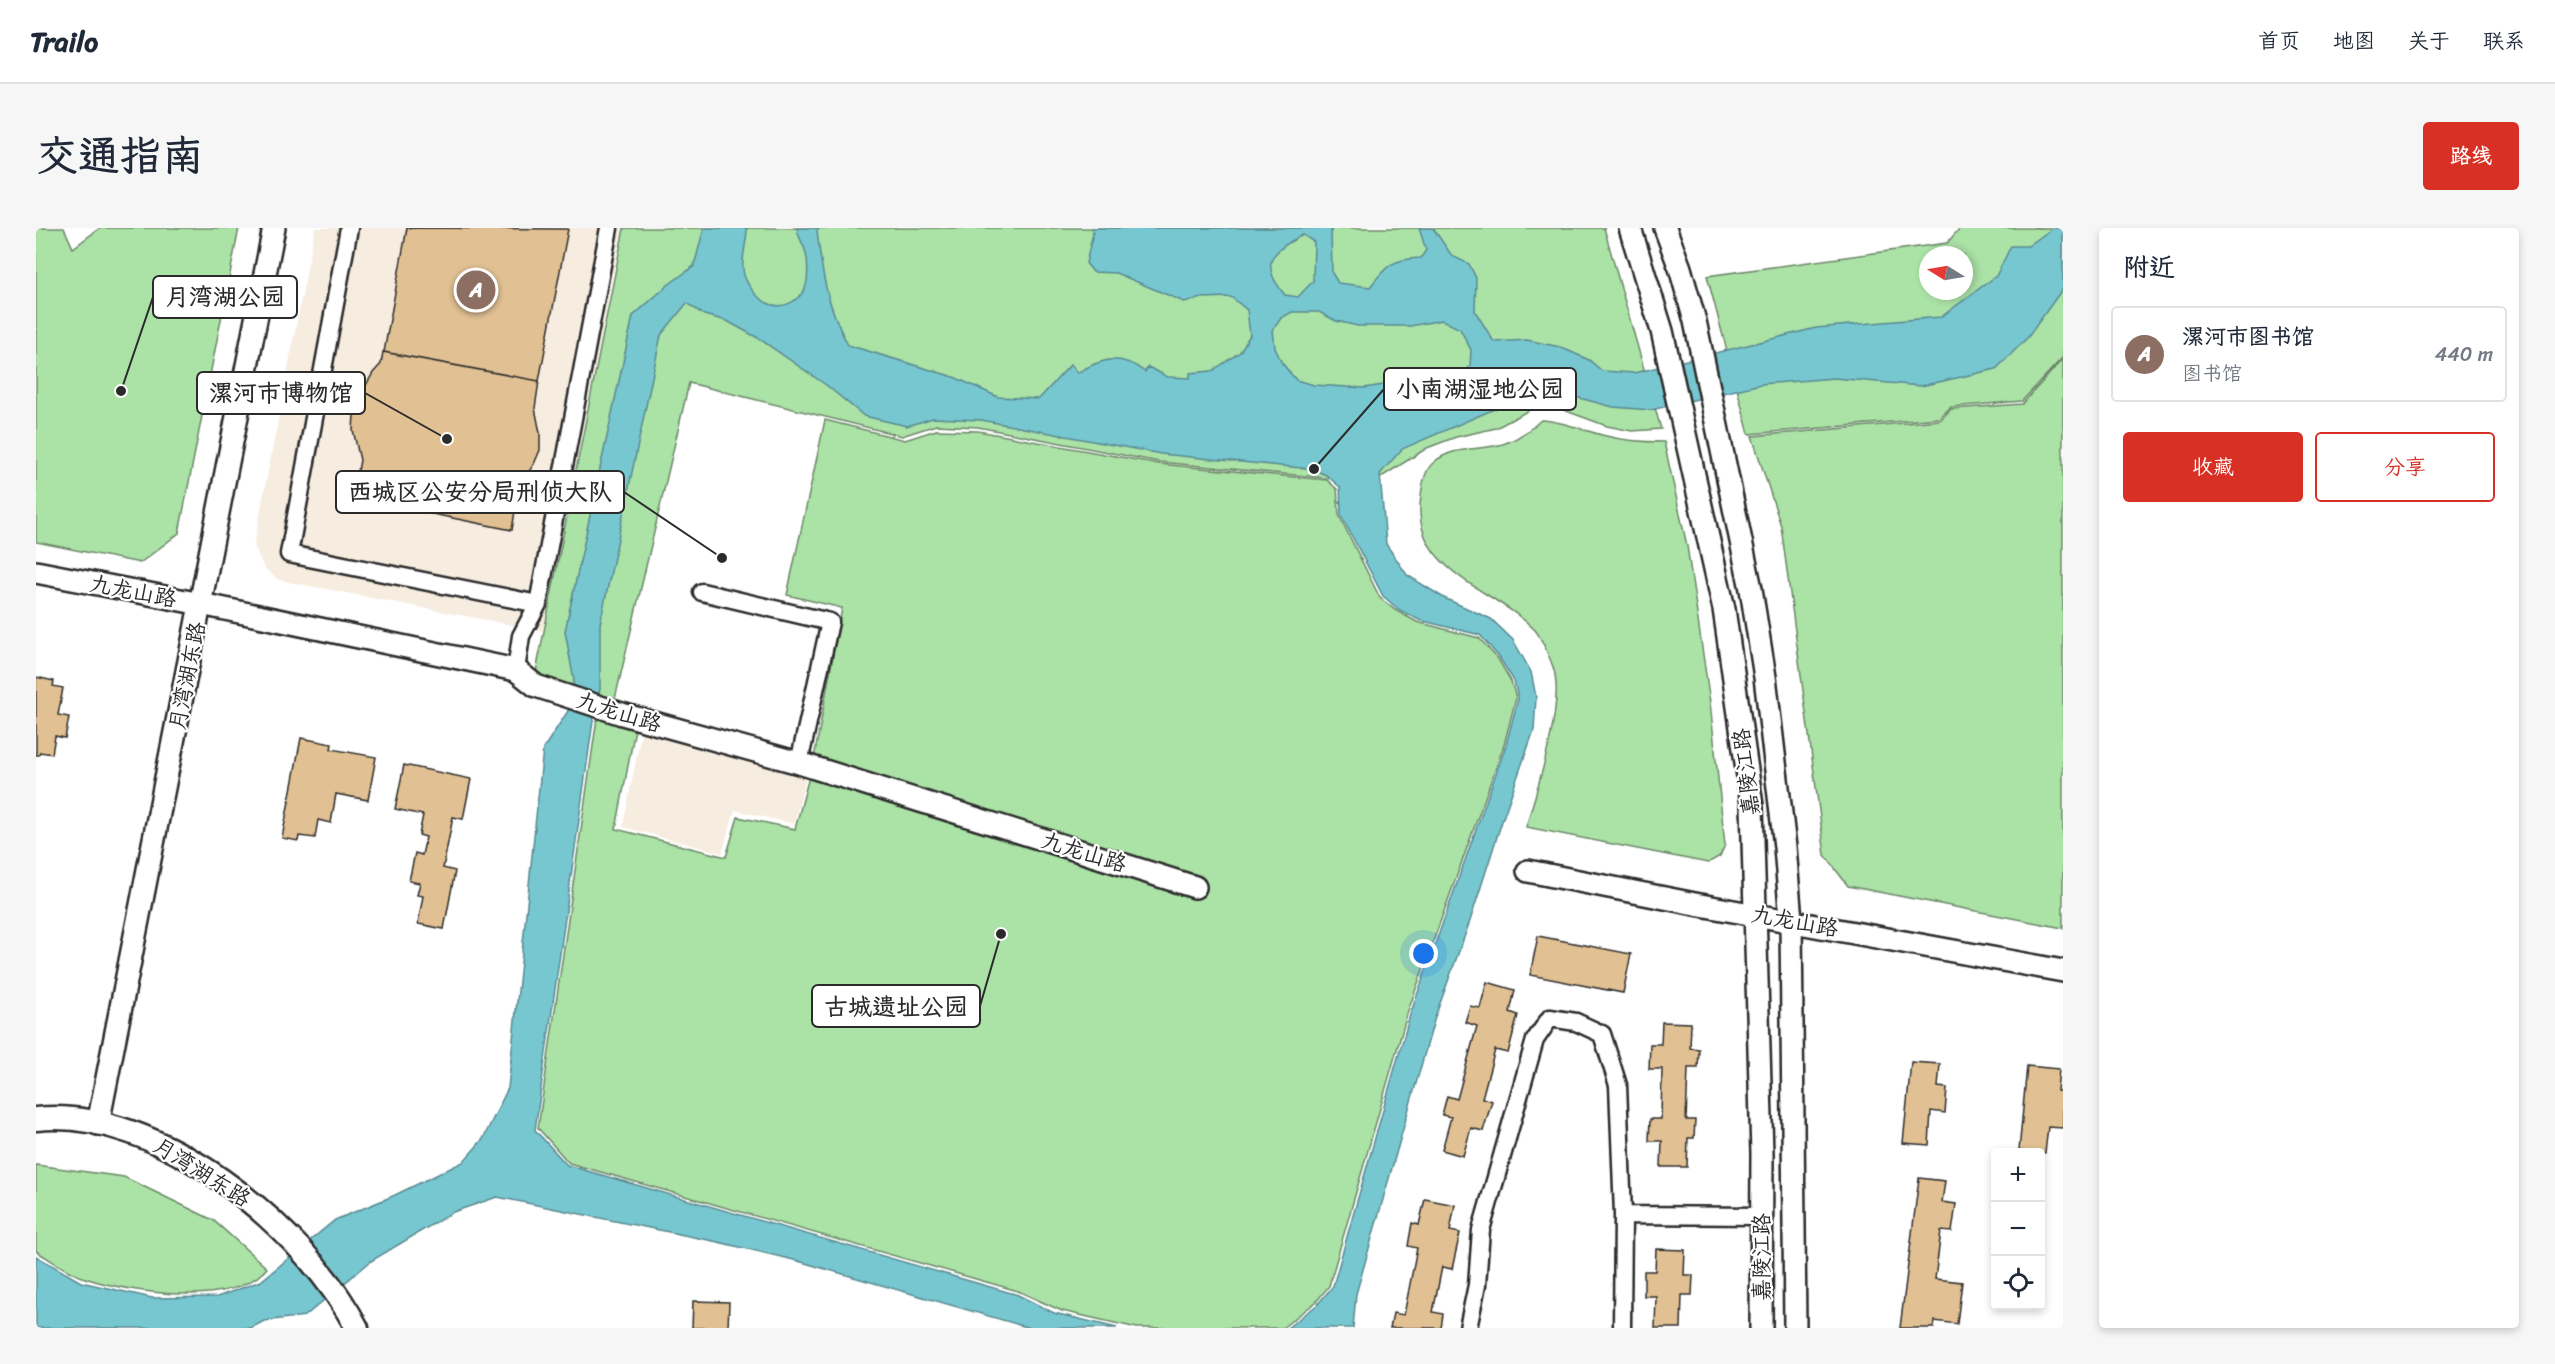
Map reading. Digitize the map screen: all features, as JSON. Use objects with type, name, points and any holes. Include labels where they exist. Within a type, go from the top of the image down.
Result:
[{"type":"main road","name":"月湾湖东路","points":[[36,1119],[49,1118],[98,1124],[138,1134],[189,1160],[247,1197],[288,1235],[343,1300],[357,1328]]},
{"type":"street","name":"月湾湖东路","points":[[98,1124],[274,228]]},
{"type":"street","points":[[350,228],[289,554],[538,604]]},
{"type":"street","points":[[516,670],[521,636],[538,604],[609,228]]},
{"type":"street","name":"嘉陵江路","points":[[1630,228],[1664,338],[1685,424],[1724,609],[1752,804],[1762,1154],[1761,1328]]},
{"type":"street","name":"嘉陵江路","points":[[1665,228],[1680,268],[1697,330],[1751,589],[1765,677],[1785,847],[1791,920],[1795,1328]]},
{"type":"street","name":"九龙山路","points":[[36,572],[516,670],[536,686],[622,714],[800,763],[1195,887]]},
{"type":"street","points":[[702,592],[830,622],[800,763]]},
{"type":"street","name":"九龙山路","points":[[1528,871],[2063,971]]},
{"type":"street","points":[[1468,1328],[1477,1285],[1481,1230],[1535,1040],[1550,1018],[1576,1022],[1602,1034],[1618,1085],[1623,1215],[1622,1328]]},
{"type":"street","points":[[1623,1215],[1761,1216]]},
{"type":"shaded area","points":[[315,228],[622,228],[543,631],[279,580],[264,568],[254,545]]},
{"type":"shaded area","points":[[642,729],[806,777],[794,824],[735,810],[722,853],[623,827]]},
{"type":"green space","points":[[36,228],[64,228],[73,248],[100,228],[239,228],[179,533],[140,563],[36,542]]},
{"type":"green space","points":[[624,228],[1604,228],[1661,429],[1632,431],[1607,426],[1550,405],[1537,406],[1496,428],[1456,437],[1427,448],[1383,476],[1326,478],[1159,462],[978,427],[936,425],[902,436],[689,383],[615,699],[535,677]]},
{"type":"green space","points":[[1960,228],[2063,228],[2063,357],[2022,401],[1951,407],[1939,418],[1749,434],[1707,276],[1919,247],[1919,300],[1973,300],[1973,246],[1925,246],[1947,243]]},
{"type":"green space","points":[[2063,359],[2063,928],[1848,886],[1825,855],[1781,526],[1752,436],[1940,420],[1951,409],[2022,404]]},
{"type":"green space","points":[[825,420],[905,440],[936,430],[978,431],[1159,464],[1327,480],[1337,489],[1339,515],[1380,598],[1395,610],[1417,622],[1479,638],[1498,659],[1511,681],[1516,698],[1504,745],[1408,1011],[1329,1286],[1316,1302],[1282,1328],[1137,1328],[1062,1311],[1018,1291],[569,1163],[538,1128],[597,718],[635,729],[616,829],[726,857],[738,817],[795,829],[814,758],[842,608],[787,595]]},
{"type":"green space","points":[[1541,420],[1566,424],[1620,439],[1664,442],[1687,546],[1710,702],[1725,845],[1720,856],[1708,863],[1526,827],[1552,730],[1556,691],[1554,671],[1544,645],[1535,630],[1518,615],[1458,575],[1441,560],[1428,543],[1421,522],[1421,496],[1428,470],[1441,457],[1449,453],[1508,442]]},
{"type":"green space","points":[[36,1165],[124,1177],[213,1220],[267,1268],[251,1281],[231,1289],[206,1293],[180,1294],[128,1289],[79,1276],[36,1251]]},
{"type":"water","points":[[704,228],[747,228],[743,260],[745,278],[759,298],[772,305],[787,304],[801,294],[807,281],[807,257],[797,228],[820,228],[817,231],[826,290],[848,345],[954,377],[998,397],[1039,399],[1071,364],[1077,373],[1103,361],[1119,360],[1145,372],[1148,367],[1168,377],[1190,378],[1190,373],[1212,371],[1240,352],[1250,335],[1247,310],[1231,297],[1202,298],[1184,302],[1116,273],[1093,272],[1086,263],[1093,233],[1092,228],[1331,228],[1332,273],[1338,283],[1370,287],[1391,265],[1403,260],[1421,258],[1426,250],[1419,228],[1433,228],[1452,256],[1469,264],[1476,278],[1475,311],[1494,342],[1527,340],[1560,347],[1589,360],[1602,371],[1634,373],[1816,328],[1941,317],[1964,300],[1973,300],[1973,293],[1996,276],[2011,246],[2028,246],[2053,228],[2063,228],[2063,288],[2028,337],[1996,369],[1921,386],[1834,378],[1761,384],[1651,410],[1613,407],[1572,396],[1534,395],[1492,410],[1402,449],[1380,474],[1386,544],[1407,575],[1444,598],[1491,619],[1513,640],[1531,672],[1536,697],[1534,730],[1435,1017],[1356,1294],[1353,1328],[1287,1328],[1317,1305],[1333,1286],[1410,1015],[1506,745],[1518,699],[1514,681],[1499,657],[1480,635],[1419,620],[1398,609],[1383,596],[1341,515],[1340,487],[1326,475],[1312,469],[1161,454],[981,420],[933,418],[907,426],[864,416],[826,385],[758,338],[727,321],[704,315],[687,303],[661,335],[600,624],[600,689],[593,721],[535,1130],[567,1165],[1018,1295],[1054,1313],[1117,1328],[1030,1328],[798,1261],[718,1242],[497,1197],[453,1212],[371,1261],[305,1316],[264,1321],[251,1328],[36,1328],[36,1256],[81,1282],[152,1298],[217,1297],[261,1281],[335,1220],[393,1196],[463,1162],[483,1139],[508,1088],[543,749],[568,711],[574,681],[565,631],[633,316],[694,266]],"holes":[[[1303,235],[1314,242],[1313,281],[1298,297],[1285,295],[1272,275],[1272,259],[1283,247]],[[1292,312],[1319,312],[1336,321],[1358,326],[1410,326],[1442,320],[1460,329],[1471,350],[1470,366],[1463,376],[1435,388],[1410,390],[1390,384],[1364,388],[1314,385],[1296,380],[1282,363],[1275,348],[1273,330],[1281,318]]]},
{"type":"building","points":[[407,228],[568,229],[539,381],[384,352]]},
{"type":"building","points":[[383,352],[539,381],[535,408],[540,433],[540,450],[534,464],[519,486],[512,530],[353,498],[360,460],[353,430],[354,415],[357,401],[373,373],[381,364]]},
{"type":"building","points":[[36,677],[54,681],[53,686],[63,688],[58,715],[69,717],[65,738],[55,736],[52,754],[40,752],[36,755]]},
{"type":"building","points":[[301,738],[332,744],[331,749],[376,757],[368,800],[336,794],[331,823],[318,820],[315,838],[299,836],[298,841],[282,838]]},
{"type":"building","points":[[404,765],[471,779],[463,819],[453,817],[443,868],[455,871],[444,929],[418,924],[423,896],[417,895],[420,883],[409,881],[415,853],[422,855],[426,837],[419,835],[423,815],[395,809]]},
{"type":"building","points":[[1538,936],[1631,954],[1623,993],[1530,975]]},
{"type":"building","points":[[1487,982],[1515,990],[1510,1012],[1518,1015],[1508,1053],[1495,1050],[1482,1098],[1492,1101],[1483,1131],[1471,1128],[1463,1156],[1442,1150],[1451,1117],[1442,1115],[1447,1096],[1457,1099],[1477,1026],[1465,1022],[1470,1006],[1480,1008]]},
{"type":"building","points":[[1662,1022],[1691,1023],[1690,1048],[1699,1049],[1698,1068],[1688,1068],[1686,1120],[1695,1120],[1694,1138],[1688,1138],[1687,1167],[1661,1167],[1662,1141],[1649,1141],[1650,1119],[1661,1119],[1662,1069],[1649,1069],[1650,1044],[1661,1044]]},
{"type":"building","points":[[1911,1062],[1940,1064],[1938,1087],[1947,1088],[1945,1113],[1931,1111],[1929,1145],[1903,1143]]},
{"type":"building","points":[[2027,1066],[2059,1069],[2057,1091],[2063,1091],[2063,1128],[2048,1127],[2045,1153],[2045,1148],[2019,1148]]},
{"type":"building","points":[[1919,1178],[1945,1181],[1942,1202],[1956,1204],[1952,1232],[1941,1231],[1935,1279],[1962,1282],[1957,1324],[1935,1321],[1934,1328],[1900,1328]]},
{"type":"building","points":[[1425,1199],[1455,1205],[1450,1231],[1460,1233],[1452,1269],[1442,1267],[1433,1312],[1443,1314],[1441,1328],[1390,1328],[1393,1313],[1404,1315],[1417,1248],[1408,1246],[1412,1223],[1419,1225]]},
{"type":"building","points":[[1656,1249],[1685,1250],[1684,1275],[1693,1275],[1692,1295],[1682,1295],[1681,1328],[1655,1328],[1656,1296],[1644,1296],[1644,1271],[1655,1271]]},
{"type":"building","points":[[693,1301],[729,1302],[728,1328],[692,1328]]},
{"type":"place","name":"漯河市图书馆","points":[[476,290]]},
{"type":"place","name":"月湾湖公园","points":[[121,391]]},
{"type":"place","name":"漯河市博物馆","points":[[447,439]]},
{"type":"place","name":"小南湖湿地公园","points":[[1314,469]]},
{"type":"place","name":"西城区公安分局刑侦大队","points":[[722,558]]},
{"type":"place","name":"古城遗址公园","points":[[1001,934]]}]
